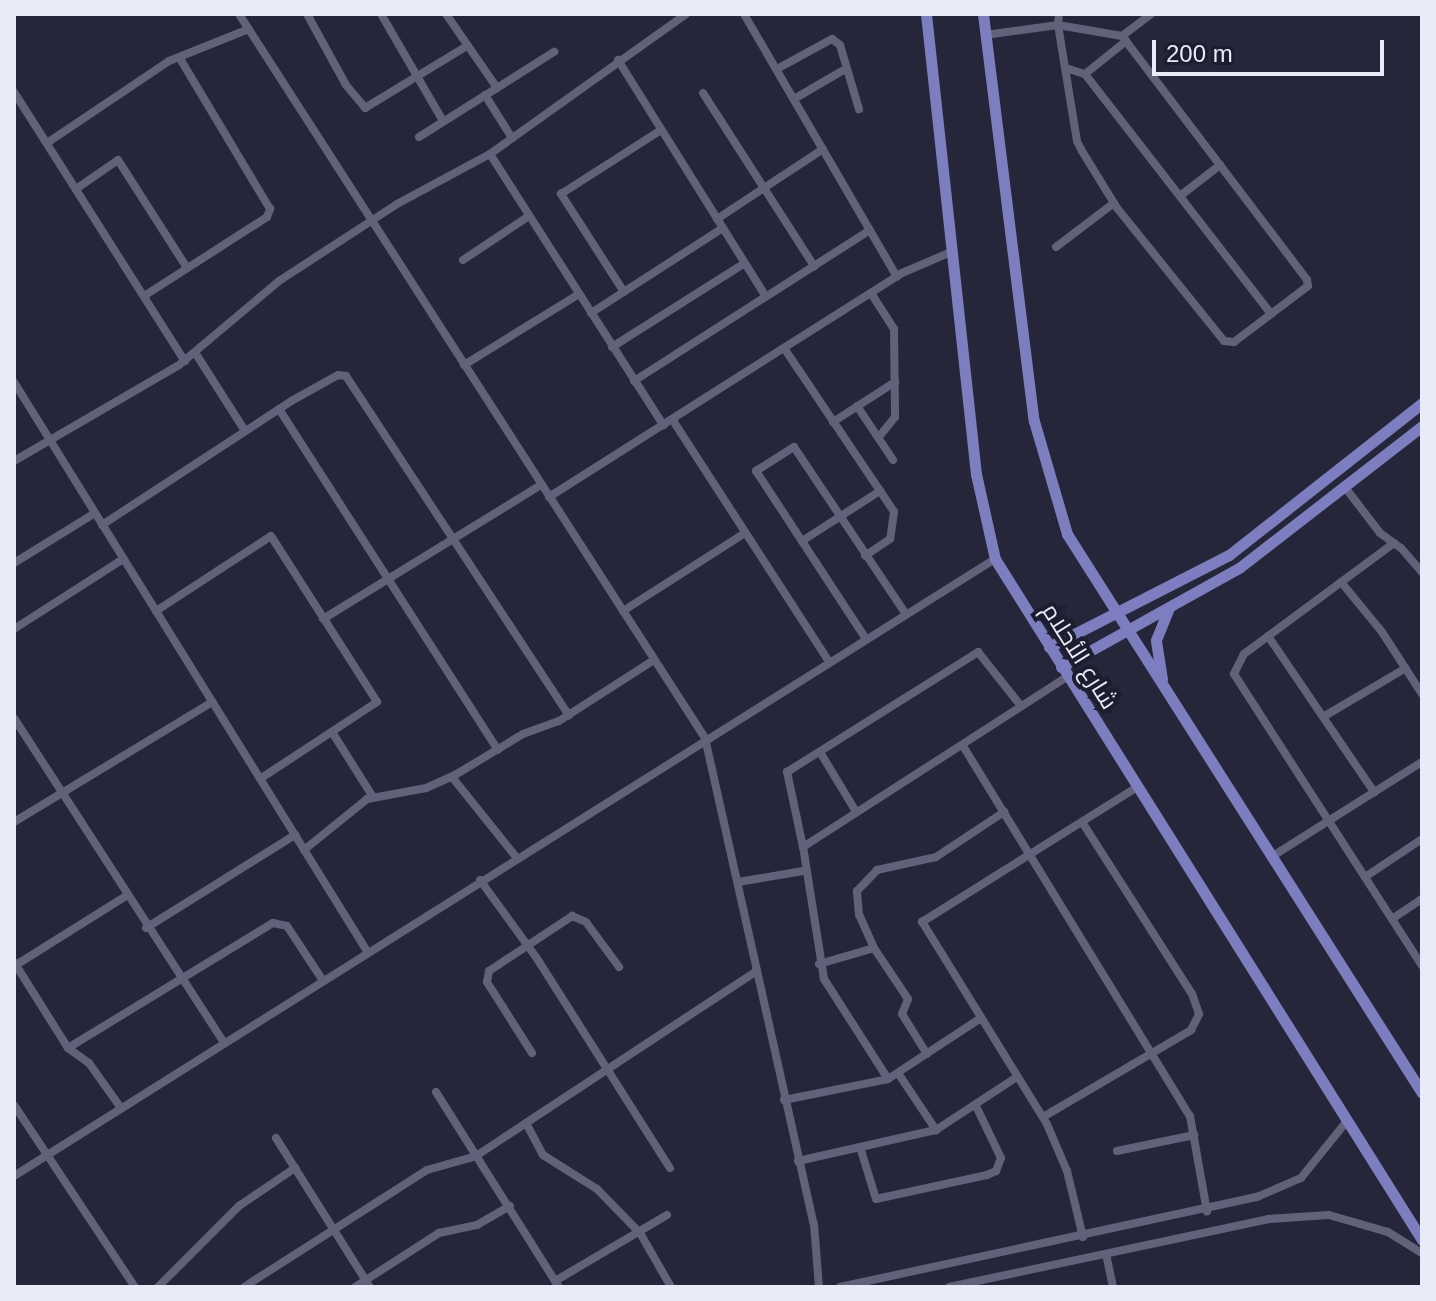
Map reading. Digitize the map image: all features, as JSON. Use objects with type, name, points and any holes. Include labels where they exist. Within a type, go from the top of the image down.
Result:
[{"type":"main road","name":"شارع الأحلام","points":[[926,14],[976,474],[995,559],[1422,1240]]},
{"type":"main road","points":[[983,14],[1034,421],[1067,534],[1422,1093]]},
{"type":"main road","points":[[1049,647],[1229,555],[1422,403]]},
{"type":"main road","points":[[1064,672],[1127,629],[1239,568],[1422,426]]},
{"type":"main road","points":[[1284,512],[1293,526]]},
{"type":"main road","points":[[1164,687],[1156,640],[1173,604]]},
{"type":"street","points":[[239,14],[705,738],[814,1224],[819,1287]]},
{"type":"street","points":[[307,14],[346,85],[365,108],[467,46]]},
{"type":"street","points":[[381,14],[443,121]]},
{"type":"street","points":[[447,14],[497,88]]},
{"type":"street","points":[[14,461],[196,354],[279,281],[371,222],[490,154],[686,14]]},
{"type":"street","points":[[744,14],[897,277]]},
{"type":"street","points":[[985,35],[1058,25],[1124,38],[1307,280],[1308,286],[1234,342],[1224,341],[1114,203],[1077,141],[1058,25],[1059,14]]},
{"type":"street","points":[[1085,74],[1151,14]]},
{"type":"street","points":[[47,143],[179,57],[249,29]]},
{"type":"street","points":[[777,69],[832,39],[840,45],[859,109]]},
{"type":"street","points":[[419,137],[554,52]]},
{"type":"street","points":[[144,296],[267,217],[270,209],[179,57]]},
{"type":"street","points":[[618,60],[766,297]]},
{"type":"street","points":[[794,99],[847,68]]},
{"type":"street","points":[[1066,68],[1085,74],[1271,314]]},
{"type":"street","points":[[14,92],[185,361]]},
{"type":"street","points":[[703,93],[814,266]]},
{"type":"street","points":[[485,95],[512,138]]},
{"type":"street","points":[[624,292],[561,194],[661,130]]},
{"type":"street","points":[[717,219],[823,149]]},
{"type":"street","points":[[490,154],[663,425]]},
{"type":"street","points":[[76,189],[118,160],[187,268]]},
{"type":"street","points":[[1180,196],[1220,165]]},
{"type":"street","points":[[1056,247],[1114,203]]},
{"type":"street","points":[[463,260],[529,216]]},
{"type":"street","points":[[591,313],[723,228]]},
{"type":"street","points":[[634,381],[870,230]]},
{"type":"street","points":[[549,497],[897,277],[951,252]]},
{"type":"street","points":[[612,347],[745,263]]},
{"type":"street","points":[[871,293],[894,329],[895,417],[879,437]]},
{"type":"street","points":[[464,365],[579,294]]},
{"type":"street","points":[[784,348],[894,512],[896,528],[880,549],[865,556]]},
{"type":"street","points":[[196,354],[245,431]]},
{"type":"street","points":[[102,525],[279,409],[338,375],[346,376],[569,715]]},
{"type":"street","points":[[14,382],[367,951]]},
{"type":"street","points":[[833,422],[895,382]]},
{"type":"street","points":[[857,406],[893,460]]},
{"type":"street","points":[[279,409],[498,750]]},
{"type":"street","points":[[672,419],[829,662]]},
{"type":"street","points":[[866,639],[756,471],[794,447],[906,614]]},
{"type":"street","points":[[323,619],[541,485]]},
{"type":"street","points":[[1344,486],[1422,572]]},
{"type":"street","points":[[802,541],[880,491]]},
{"type":"street","points":[[14,563],[95,513]]},
{"type":"street","points":[[623,611],[745,533]]},
{"type":"street","points":[[156,611],[271,536],[377,702],[260,779]]},
{"type":"street","points":[[1394,543],[1244,654],[1234,674],[1422,966]]},
{"type":"street","points":[[14,629],[123,559]]},
{"type":"street","points":[[14,1176],[705,738],[995,559]]},
{"type":"street","points":[[1341,582],[1422,694]]},
{"type":"street","points":[[1268,636],[1374,792]]},
{"type":"street","points":[[888,1079],[819,964],[803,871],[803,847],[787,772],[978,652],[1021,706]]},
{"type":"street","points":[[304,850],[373,797],[426,788],[452,777],[569,715],[654,660]]},
{"type":"street","points":[[1323,717],[1406,668]]},
{"type":"street","points":[[803,847],[855,810],[963,746],[1064,672]]},
{"type":"street","points":[[14,822],[212,702]]},
{"type":"street","points":[[14,718],[179,980],[224,1042]]},
{"type":"street","points":[[332,732],[373,797]]},
{"type":"street","points":[[963,746],[1154,1051],[1190,1116],[1207,1211]]},
{"type":"street","points":[[820,752],[855,810]]},
{"type":"street","points":[[1271,857],[1422,762]]},
{"type":"street","points":[[452,777],[516,857]]},
{"type":"street","points":[[1083,1237],[1067,1171],[1043,1117],[922,922],[1136,788]]},
{"type":"street","points":[[927,1054],[902,1014],[908,999],[874,948],[859,915],[860,885],[877,870],[936,857],[1004,812]]},
{"type":"street","points":[[1043,1117],[1191,1030],[1199,1014],[1196,1003],[1082,822]]},
{"type":"street","points":[[146,928],[295,835]]},
{"type":"street","points":[[1365,877],[1422,839]]},
{"type":"street","points":[[738,882],[803,871]]},
{"type":"street","points":[[480,880],[608,1068],[670,1168]]},
{"type":"street","points":[[121,1108],[89,1063],[68,1048],[15,964],[126,896]]},
{"type":"street","points":[[1392,919],[1422,899]]},
{"type":"street","points":[[532,1053],[485,976],[524,946],[572,916],[579,918],[619,967]]},
{"type":"street","points":[[68,1048],[281,922],[322,979]]},
{"type":"street","points":[[819,964],[874,948]]},
{"type":"street","points":[[244,1287],[427,1170],[478,1154],[757,971]]},
{"type":"street","points":[[784,1100],[888,1079],[981,1018]]},
{"type":"street","points":[[898,1073],[936,1130]]},
{"type":"street","points":[[798,1161],[936,1130],[1017,1077]]},
{"type":"street","points":[[436,1092],[478,1154],[557,1284],[667,1215]]},
{"type":"street","points":[[14,1105],[135,1287]]},
{"type":"street","points":[[860,1147],[876,1199],[987,1175],[996,1171],[1001,1158],[976,1106]]},
{"type":"street","points":[[840,1287],[1207,1211],[1301,1178],[1320,1161],[1346,1122]]},
{"type":"street","points":[[526,1123],[543,1155],[597,1189],[640,1233],[671,1287]]},
{"type":"street","points":[[1117,1151],[1194,1135]]},
{"type":"street","points":[[276,1138],[368,1284]]},
{"type":"street","points":[[158,1287],[239,1206],[295,1168]]},
{"type":"street","points":[[355,1287],[368,1284],[439,1233],[477,1225],[510,1206]]},
{"type":"street","points":[[949,1287],[1268,1219],[1329,1215],[1388,1232],[1422,1253]]},
{"type":"street","points":[[1106,1254],[1113,1287]]}]
